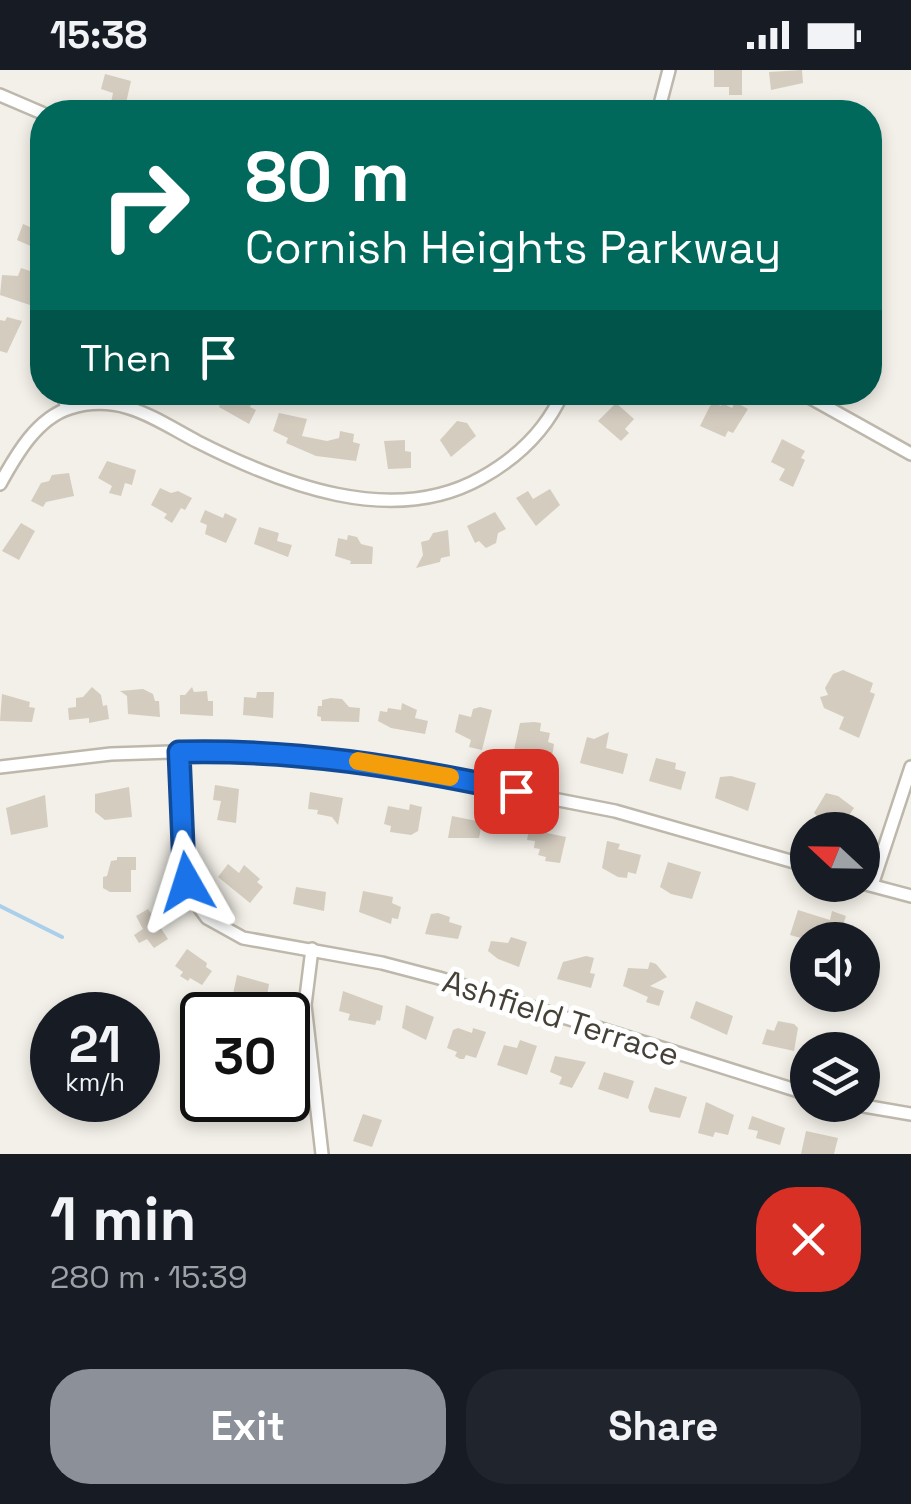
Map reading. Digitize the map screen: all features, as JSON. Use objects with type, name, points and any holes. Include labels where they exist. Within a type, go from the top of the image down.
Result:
[{"type":"street","points":[[661,100],[669,70]]},
{"type":"street","points":[[0,95],[30,108]]},
{"type":"street","points":[[0,484],[29,439],[52,416],[67,408],[90,405]]},
{"type":"street","points":[[119,405],[155,416],[258,470],[302,486],[346,496],[397,500],[451,491],[499,468],[540,432],[556,405]]},
{"type":"street","points":[[823,405],[911,454]]},
{"type":"street","points":[[0,767],[111,754],[179,752],[278,752],[349,760],[615,811],[790,861]]},
{"type":"street","name":"Ashfield Terrace","points":[[179,752],[184,869],[196,902],[218,926],[243,938],[439,978],[790,1088]]},
{"type":"street","points":[[880,849],[911,767]]},
{"type":"street","points":[[880,888],[911,896]]},
{"type":"street","points":[[312,950],[305,1005],[322,1154]]},
{"type":"street","points":[[880,1109],[911,1114]]},
{"type":"building","points":[[714,70],[742,70],[742,95],[729,95],[729,87],[714,87]]},
{"type":"building","points":[[802,70],[803,83],[771,90],[769,72]]},
{"type":"building","points":[[105,74],[131,81],[127,100],[112,100],[113,93],[101,89]]},
{"type":"building","points":[[23,224],[30,227],[30,246],[17,240]]},
{"type":"building","points":[[21,268],[30,271],[30,305],[0,295],[2,275],[18,276]]},
{"type":"building","points":[[7,317],[22,321],[7,353],[0,351],[0,320]]},
{"type":"building","points":[[251,405],[256,410],[249,424],[219,407]]},
{"type":"building","points":[[614,405],[634,419],[621,441],[598,421]]},
{"type":"building","points":[[711,405],[741,405],[748,409],[733,433],[728,431],[725,437],[700,426]]},
{"type":"building","points":[[279,413],[307,419],[302,436],[327,441],[339,438],[340,431],[354,434],[353,442],[360,444],[356,461],[316,456],[286,443],[288,438],[273,431]]},
{"type":"building","points":[[457,421],[467,423],[476,436],[451,457],[440,440]]},
{"type":"building","points":[[782,439],[805,451],[793,487],[779,480],[785,469],[771,462]]},
{"type":"building","points":[[405,440],[405,451],[411,452],[411,468],[388,469],[384,441]]},
{"type":"building","points":[[107,461],[136,470],[132,485],[125,483],[121,496],[109,493],[112,486],[98,478]]},
{"type":"building","points":[[69,473],[74,496],[46,502],[43,507],[31,501],[41,483],[49,481],[52,475]]},
{"type":"building","points":[[160,488],[192,498],[172,523],[164,518],[167,514],[151,505]]},
{"type":"building","points":[[550,489],[560,505],[536,526],[516,498],[528,491],[533,499]]},
{"type":"building","points":[[205,510],[237,519],[226,543],[205,534],[207,525],[200,522]]},
{"type":"building","points":[[495,512],[506,529],[498,533],[496,543],[486,548],[479,541],[475,543],[467,526]]},
{"type":"building","points":[[21,523],[35,531],[19,560],[2,551]]},
{"type":"building","points":[[259,527],[279,533],[277,541],[292,545],[288,557],[254,544]]},
{"type":"building","points":[[448,530],[450,556],[416,568],[423,555],[421,542],[429,540],[433,533]]},
{"type":"building","points":[[348,535],[373,547],[372,564],[350,564],[351,561],[335,556],[338,538],[347,540]]},
{"type":"building","points":[[843,670],[873,683],[870,692],[875,694],[859,738],[839,729],[844,717],[824,708],[820,697],[828,695],[825,688],[833,674]]},
{"type":"building","points":[[92,687],[101,695],[103,706],[107,705],[109,719],[89,723],[89,718],[69,720],[68,708],[76,707],[76,698],[83,697]]},
{"type":"building","points":[[192,687],[194,692],[207,691],[208,701],[213,701],[213,716],[180,714],[180,695]]},
{"type":"building","points":[[143,689],[159,701],[160,717],[128,714],[127,696],[120,691]]},
{"type":"building","points":[[257,692],[274,692],[273,718],[243,715],[244,697],[256,698]]},
{"type":"building","points":[[2,694],[30,702],[29,707],[35,708],[32,722],[0,721]]},
{"type":"building","points":[[331,698],[360,708],[359,722],[321,721],[318,706],[322,706],[322,700]]},
{"type":"building","points":[[402,703],[417,710],[415,718],[428,721],[425,734],[391,728],[378,721],[380,711],[401,710]]},
{"type":"building","points":[[473,709],[492,710],[482,750],[469,747],[471,740],[455,732],[459,714],[471,717]]},
{"type":"building","points":[[520,723],[541,723],[540,731],[550,733],[548,742],[554,744],[551,763],[514,750]]},
{"type":"building","points":[[609,732],[606,748],[628,754],[623,774],[580,763],[587,737],[594,739]]},
{"type":"building","points":[[656,758],[676,763],[675,769],[686,772],[681,790],[649,781]]},
{"type":"building","points":[[720,777],[756,783],[748,811],[715,798]]},
{"type":"building","points":[[215,785],[239,789],[236,823],[217,820],[221,801],[213,800]]},
{"type":"building","points":[[129,787],[132,817],[105,820],[95,812],[95,794]]},
{"type":"building","points":[[310,792],[343,798],[338,825],[332,817],[308,809]]},
{"type":"building","points":[[826,793],[838,796],[854,808],[851,812],[815,812]]},
{"type":"building","points":[[45,795],[48,827],[11,835],[6,808]]},
{"type":"building","points":[[410,804],[422,807],[418,831],[411,835],[390,832],[391,826],[384,824],[388,806],[409,810]]},
{"type":"building","points":[[452,816],[482,822],[479,838],[448,838]]},
{"type":"building","points":[[530,825],[566,837],[560,863],[545,861],[546,857],[538,855],[540,849],[534,848],[535,841],[527,840]]},
{"type":"building","points":[[607,841],[620,844],[618,849],[641,855],[636,874],[628,872],[627,878],[618,877],[602,868]]},
{"type":"building","points":[[117,857],[136,857],[136,870],[131,870],[131,892],[103,888],[103,877]]},
{"type":"building","points":[[668,862],[701,872],[692,899],[660,887]]},
{"type":"building","points":[[228,864],[239,873],[244,865],[260,879],[257,882],[263,887],[250,903],[218,877]]},
{"type":"building","points":[[296,887],[326,892],[324,911],[293,904]]},
{"type":"building","points":[[363,891],[393,897],[392,903],[401,907],[398,919],[392,918],[391,924],[359,912]]},
{"type":"building","points":[[148,909],[168,939],[154,948],[147,939],[139,943],[134,935],[143,929],[136,916]]},
{"type":"building","points":[[798,910],[830,920],[832,911],[846,916],[844,922],[794,922]]},
{"type":"building","points":[[438,913],[462,926],[458,939],[425,934],[431,914]]},
{"type":"building","points":[[511,937],[527,942],[519,967],[488,951],[491,941],[508,943]]},
{"type":"building","points":[[187,949],[212,971],[202,985],[180,976],[183,972],[175,966]]},
{"type":"building","points":[[586,956],[594,958],[591,988],[557,979],[563,962]]},
{"type":"building","points":[[650,962],[667,977],[650,986],[664,991],[659,1006],[623,986],[628,968],[648,969]]},
{"type":"building","points":[[237,975],[269,984],[268,992],[233,992]]},
{"type":"building","points":[[343,991],[383,1006],[380,1021],[375,1025],[348,1020],[350,1014],[339,1011]]},
{"type":"building","points":[[696,1001],[733,1016],[727,1035],[690,1018]]},
{"type":"building","points":[[406,1005],[434,1017],[426,1040],[402,1028]]},
{"type":"building","points":[[778,1021],[798,1028],[797,1032],[790,1032],[790,1050],[762,1044],[767,1029],[774,1031]]},
{"type":"building","points":[[453,1030],[486,1032],[476,1058],[466,1055],[460,1059],[455,1056],[457,1052],[447,1048]]},
{"type":"building","points":[[520,1040],[537,1046],[527,1075],[497,1065],[504,1045],[517,1048]]},
{"type":"building","points":[[555,1056],[586,1062],[572,1088],[559,1084],[562,1077],[550,1072]]},
{"type":"building","points":[[604,1072],[634,1081],[628,1099],[598,1089]]},
{"type":"building","points":[[655,1087],[687,1097],[680,1118],[650,1112]]},
{"type":"building","points":[[706,1102],[734,1115],[728,1135],[698,1133]]},
{"type":"building","points":[[363,1114],[382,1120],[372,1147],[353,1141]]},
{"type":"building","points":[[752,1116],[785,1128],[780,1145],[756,1138],[758,1131],[748,1129]]},
{"type":"building","points":[[806,1131],[838,1138],[834,1154],[801,1154]]},
{"type":"waterway","points":[[0,906],[62,937]]},
{"type":"slow traffic","points":[[358,761],[450,777]]},
{"type":"route","points":[[187,882],[179,752],[278,752],[349,760],[516,791]]}]
